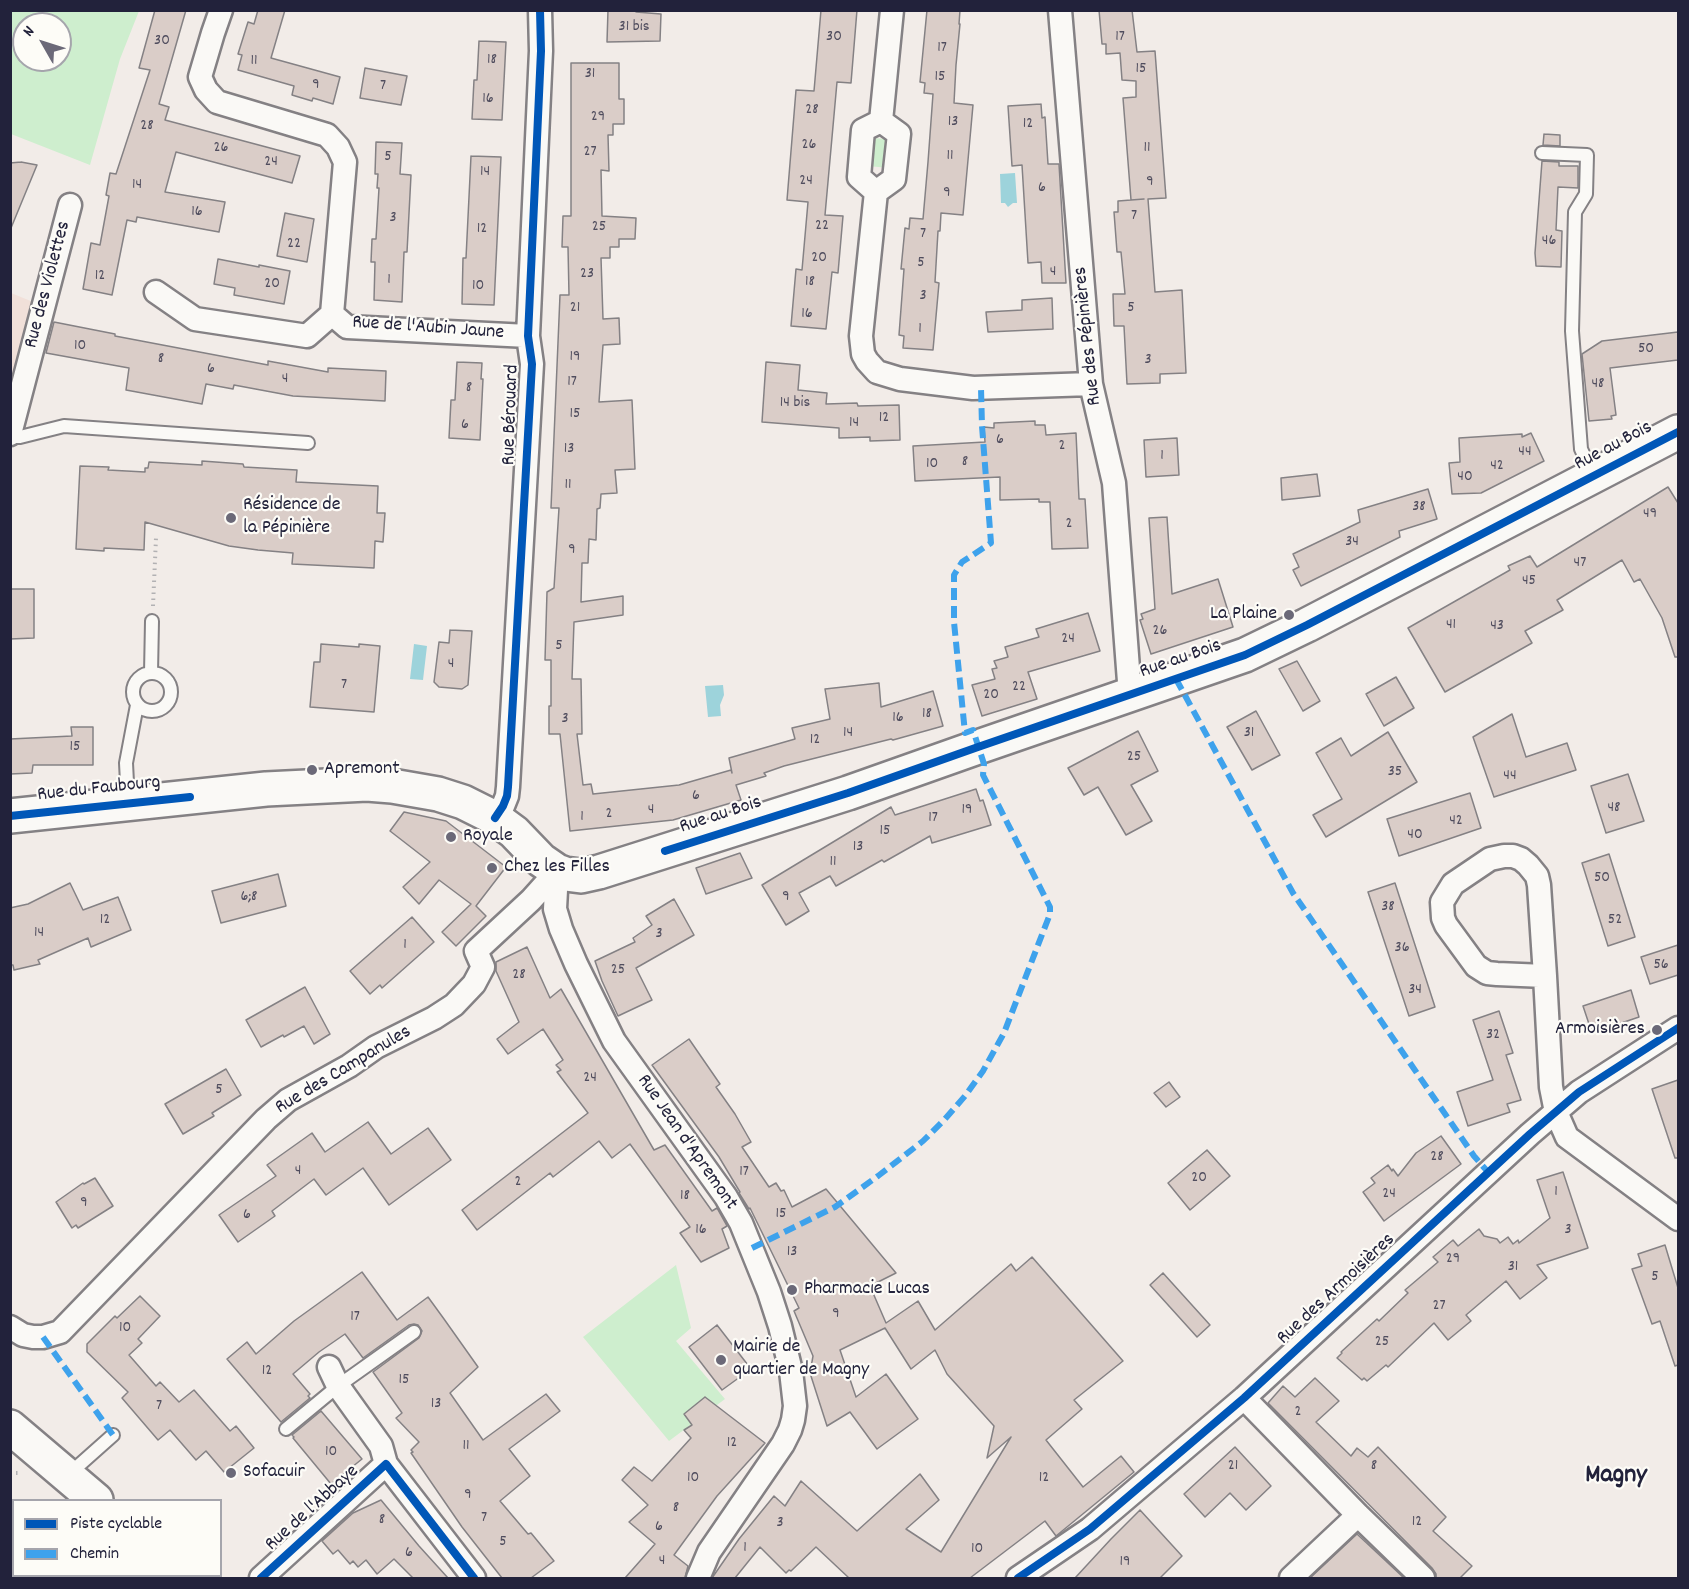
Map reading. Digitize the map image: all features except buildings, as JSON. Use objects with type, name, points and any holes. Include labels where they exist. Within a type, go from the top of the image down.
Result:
[{"type":"main road","name":"Rue au Bois","points":[[556,871],[581,876],[599,872],[848,793],[1245,655],[1678,434]]},
{"type":"main road","name":"Rue du Faubourg","points":[[10,816],[266,789],[367,784],[451,798],[483,810],[514,832],[541,860],[556,871]]},
{"type":"main road","points":[[10,1426],[95,1499]]},
{"type":"street","name":"Rue de l'Aubin Jaune","points":[[156,292],[195,319],[307,336],[332,314],[345,162],[338,147],[327,135],[218,102],[206,90],[200,77],[221,10]]},
{"type":"street","name":"Rue Bérouard","points":[[495,818],[503,806],[508,787],[532,364],[528,336],[541,51],[540,10]]},
{"type":"street","points":[[881,121],[892,10]]},
{"type":"street","name":"Rue des Pépinières","points":[[1060,10],[1090,384],[1114,483],[1130,695]]},
{"type":"street","points":[[876,192],[859,177],[863,130],[881,121]]},
{"type":"street","points":[[881,121],[899,134],[894,179],[876,192],[861,336],[863,354],[867,361],[884,375],[973,388],[1090,384]]},
{"type":"street","name":"Rue des Violettes","points":[[10,436],[70,205]]},
{"type":"street","name":"Rue de l'Aubin Jaune","points":[[332,314],[347,327],[528,336]]},
{"type":"street","points":[[1545,976],[1487,973],[1476,966],[1443,918],[1442,902],[1453,884],[1495,857],[1504,856],[1517,857],[1528,864],[1537,876],[1539,885],[1545,976],[1551,1087],[1556,1112],[1567,1137],[1678,1219]]},
{"type":"street","name":"Rue des Campanules","points":[[10,1327],[23,1335],[43,1338],[68,1326],[266,1119],[288,1100],[349,1066],[376,1047],[434,1018],[454,1005],[474,984],[483,967],[476,951],[531,900],[556,871]]},
{"type":"street","name":"Rue Jean d'Apremont","points":[[556,871],[555,909],[576,964],[614,1041],[726,1197],[741,1223],[760,1267],[787,1349],[795,1406],[790,1430],[783,1444],[709,1552],[698,1578]]},
{"type":"street","name":"Rue des Armoisières","points":[[1018,1578],[1090,1529],[1244,1398],[1530,1134],[1579,1092],[1678,1028]]},
{"type":"street","name":"Rue de l'Abbaye","points":[[333,1377],[381,1446],[387,1464],[474,1578]]},
{"type":"street","points":[[1244,1398],[1423,1578]]},
{"type":"street","name":"Rue de l'Abbaye","points":[[261,1578],[387,1464]]},
{"type":"street","points":[[1291,1578],[1358,1515]]},
{"type":"lane","points":[[1542,153],[1587,155],[1586,194],[1575,212],[1572,331],[1581,449],[1594,476]]},
{"type":"lane","points":[[10,436],[20,437],[64,426],[308,443]]},
{"type":"lane","points":[[151,673],[152,621]]},
{"type":"lane","points":[[151,673],[158,674],[168,682],[170,700],[161,710],[142,709],[137,705],[134,699],[134,688],[140,678],[151,673]]},
{"type":"lane","points":[[128,804],[126,763],[137,705]]},
{"type":"lane","points":[[286,1429],[333,1377],[414,1332]]},
{"type":"lane","points":[[67,1475],[113,1435]]},
{"type":"path","points":[[152,621],[156,538]]},
{"type":"shaded area","points":[[11,293],[38,304],[11,375]]},
{"type":"green space","points":[[10,11],[139,11],[120,59],[90,165],[11,134]]},
{"type":"green space","points":[[870,138],[891,139],[889,168],[868,166]]},
{"type":"green space","points":[[676,1265],[691,1328],[676,1341],[725,1399],[669,1441],[583,1337]]},
{"type":"water","points":[[1015,173],[1017,203],[1008,207],[1005,203],[1001,203],[1000,174]]},
{"type":"water","points":[[414,644],[427,646],[423,680],[410,679]]},
{"type":"water","points":[[723,685],[721,716],[708,717],[705,686]]},
{"type":"water","points":[[11,1506],[12,1577],[73,1578],[11,1578]]},
{"type":"marked path","points":[[752,1248],[835,1207],[923,1141],[945,1119],[983,1071],[1004,1033],[1050,914],[1050,907],[983,775],[984,764],[973,730],[965,733],[954,622],[954,575],[962,562],[991,543],[981,388]]},
{"type":"marked path","points":[[1176,679],[1293,893],[1474,1156],[1488,1172]]},
{"type":"marked path","points":[[43,1337],[113,1435]]},
{"type":"cycle path","points":[[495,818],[503,806],[508,787],[532,364],[528,336],[541,51],[540,10]]},
{"type":"cycle path","points":[[665,851],[848,793],[1245,655],[1678,432]]},
{"type":"cycle path","points":[[10,816],[190,797]]},
{"type":"cycle path","points":[[1018,1578],[1090,1529],[1244,1398],[1530,1134],[1579,1092],[1678,1028]]},
{"type":"cycle path","points":[[261,1578],[386,1464],[474,1578]]},
{"type":"place","name":"Résidence de la Pépinière","points":[[231,518]]},
{"type":"place","name":"La Plaine","points":[[1289,615]]},
{"type":"place","name":"Apremont","points":[[312,770]]},
{"type":"place","name":"Royale","points":[[451,837]]},
{"type":"place","name":"Chez les Filles","points":[[492,868]]},
{"type":"place","name":"Armoisières","points":[[1657,1030]]},
{"type":"place","name":"Pharmacie Lucas","points":[[792,1290]]},
{"type":"place","name":"Mairie de quartier de Magny","points":[[721,1360]]},
{"type":"place","name":"Sofacuir","points":[[231,1473]]},
{"type":"district","name":"Magny","points":[[1616,1477]]}]
